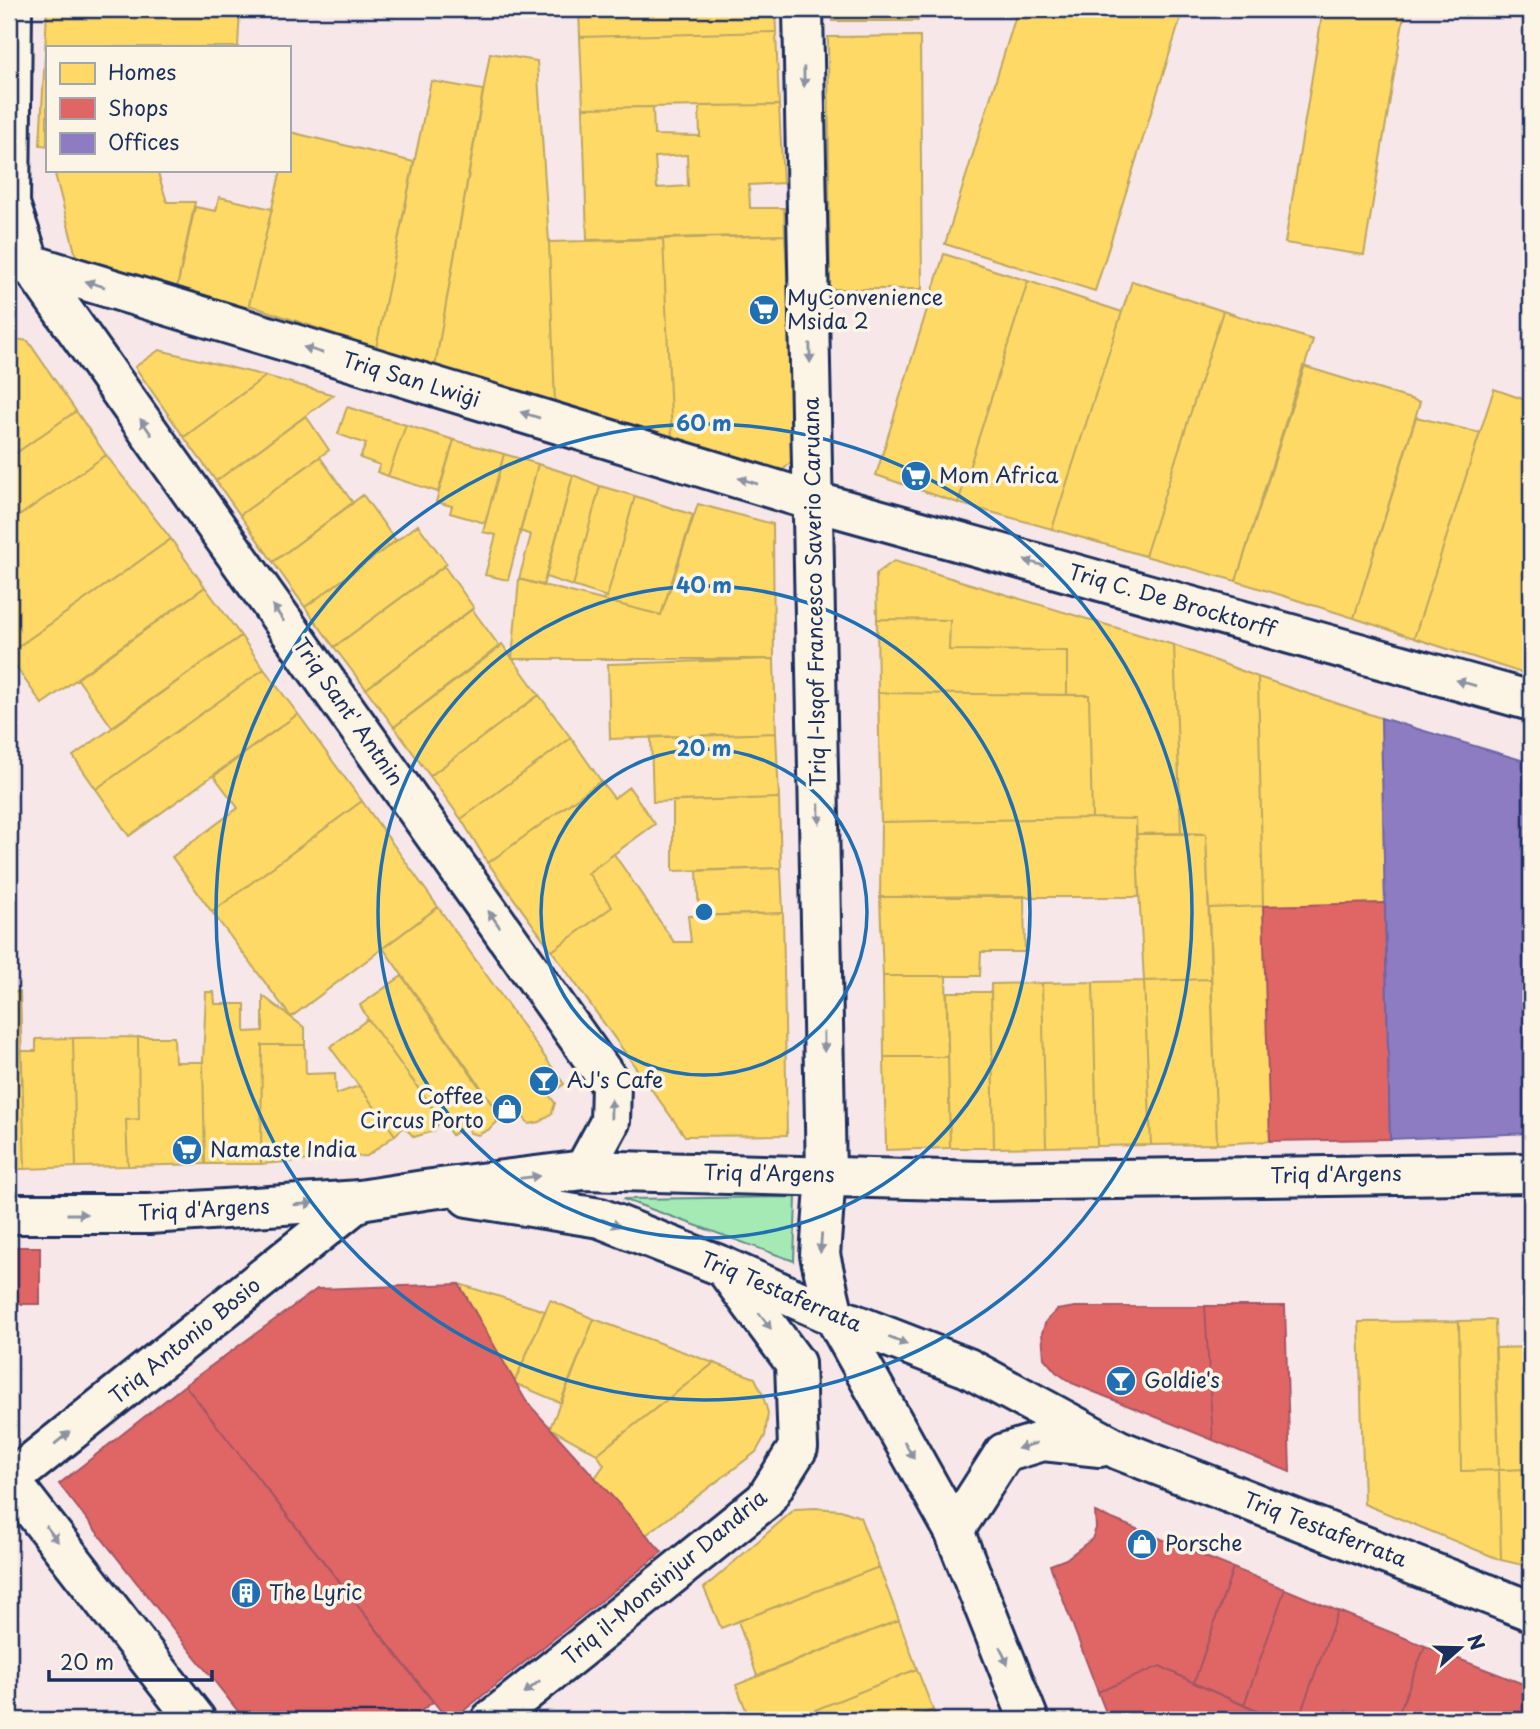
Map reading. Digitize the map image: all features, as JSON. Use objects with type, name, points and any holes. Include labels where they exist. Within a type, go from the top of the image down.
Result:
[{"type":"street","name":"Triq Sant' Antnin","points":[[12,9],[10,204],[19,264],[611,1084],[610,1122],[584,1170]]},
{"type":"street","name":"Triq l-Isqof Francesco Saverio Caruana","points":[[803,9],[826,1175],[820,1255],[834,1316],[954,1531],[1029,1720]]},
{"type":"street","name":"Triq San Lwiġi","points":[[19,264],[813,501]]},
{"type":"street","name":"Triq C. De Brocktorff","points":[[813,501],[1531,701]]},
{"type":"street","name":"Triq d'Argens","points":[[9,1214],[149,1214],[360,1200],[584,1170],[981,1181],[1531,1172]]},
{"type":"street","name":"Triq Testaferrata","points":[[424,1190],[600,1218],[724,1267],[834,1316],[968,1368],[1119,1450],[1531,1611]]},
{"type":"street","name":"Triq Antonio Bosio","points":[[9,1480],[360,1200]]},
{"type":"street","name":"Triq il-Monsinjur Dandria","points":[[491,1720],[765,1500],[798,1448],[795,1363],[724,1267]]},
{"type":"street","name":"Triq Testaferrata","points":[[954,1531],[1004,1453],[1043,1441],[1119,1450]]},
{"type":"street","points":[[9,1480],[196,1720]]},
{"type":"green space","points":[[796,1197],[794,1261],[623,1199]]},
{"type":"building: Homes","points":[[47,9],[240,9],[238,46],[46,46],[45,54]]},
{"type":"building: Homes","points":[[579,9],[775,9],[776,32],[580,37]]},
{"type":"building: Homes","points":[[832,9],[919,9],[918,21],[832,21]]},
{"type":"building: Homes","points":[[1018,9],[1166,9],[1182,14],[1095,291],[945,244]]},
{"type":"building: Homes","points":[[1323,9],[1405,9],[1364,255],[1285,243]]},
{"type":"building: Homes","points":[[776,32],[779,105],[583,108],[580,37]]},
{"type":"building: Homes","points":[[920,36],[922,289],[830,289],[828,37]]},
{"type":"building: Homes","points":[[490,53],[537,61],[549,242],[555,404],[435,367]]},
{"type":"building: Homes","points":[[45,54],[46,54],[46,146],[40,145]]},
{"type":"building: Homes","points":[[431,81],[483,90],[435,367],[376,348]]},
{"type":"building: Homes","points":[[779,105],[783,183],[749,185],[750,208],[784,208],[785,235],[587,240],[583,108],[653,107],[654,135],[700,136],[699,106]],"holes":[[[687,155],[688,186],[657,188],[655,157]]]},
{"type":"building: Homes","points":[[290,132],[414,162],[376,348],[249,305],[281,172],[290,172]]},
{"type":"building: Homes","points":[[55,172],[158,172],[167,202],[195,202],[176,292],[78,264]]},
{"type":"building: Homes","points":[[219,197],[272,209],[248,309],[176,292],[195,207],[216,211]]},
{"type":"building: Homes","points":[[785,235],[796,457],[780,473],[672,439],[663,239]]},
{"type":"building: Homes","points":[[663,239],[672,439],[555,404],[549,242]]},
{"type":"building: Homes","points":[[944,254],[1028,281],[958,503],[876,475]]},
{"type":"building: Homes","points":[[1028,281],[1122,312],[1052,529],[958,503]]},
{"type":"building: Homes","points":[[1132,281],[1223,311],[1145,556],[1052,529]]},
{"type":"building: Homes","points":[[1223,311],[1313,340],[1236,581],[1145,556]]},
{"type":"building: Homes","points":[[9,338],[28,341],[76,411],[9,458]]},
{"type":"building: Homes","points":[[159,350],[266,376],[184,437],[135,367]]},
{"type":"building: Homes","points":[[1303,366],[1420,402],[1354,618],[1236,581]]},
{"type":"building: Homes","points":[[1531,375],[1531,402],[1524,399]]},
{"type":"building: Homes","points":[[266,376],[334,395],[216,481],[184,437]]},
{"type":"building: Homes","points":[[1494,389],[1531,402],[1531,637],[1522,673],[1414,638]]},
{"type":"building: Homes","points":[[347,407],[406,425],[388,476],[377,472],[380,465],[360,458],[366,444],[338,434]]},
{"type":"building: Homes","points":[[76,411],[106,455],[9,523],[9,458]]},
{"type":"building: Homes","points":[[306,416],[329,450],[240,515],[216,481]]},
{"type":"building: Homes","points":[[1416,417],[1480,433],[1414,638],[1354,618]]},
{"type":"building: Homes","points":[[406,425],[454,440],[438,492],[388,476]]},
{"type":"building: Homes","points":[[454,440],[504,454],[485,523],[450,513],[452,506],[436,502]]},
{"type":"building: Homes","points":[[504,454],[538,464],[508,580],[485,575],[496,535],[483,532]]},
{"type":"building: Homes","points":[[106,455],[171,539],[9,653],[9,523]]},
{"type":"building: Homes","points":[[320,457],[353,503],[273,562],[240,515]]},
{"type":"building: Homes","points":[[538,464],[573,475],[543,586],[519,579],[531,535],[520,531]]},
{"type":"building: Homes","points":[[573,475],[600,486],[573,586],[546,577]]},
{"type":"building: Homes","points":[[600,486],[635,496],[607,597],[573,586]]},
{"type":"building: Homes","points":[[363,495],[396,541],[305,607],[273,562]]},
{"type":"building: Homes","points":[[635,496],[693,515],[661,615],[602,600],[607,597]]},
{"type":"building: Homes","points":[[698,504],[773,524],[774,659],[512,659],[519,579],[661,615]]},
{"type":"building: Homes","points":[[418,525],[447,564],[334,647],[305,607]]},
{"type":"building: Homes","points":[[171,539],[205,587],[42,704],[9,657],[9,653]]},
{"type":"building: Homes","points":[[894,561],[1174,645],[1181,833],[1136,834],[1136,819],[1092,818],[1089,695],[1067,695],[1067,651],[949,650],[950,620],[877,619],[876,574]]},
{"type":"building: Homes","points":[[444,566],[474,608],[366,689],[334,647]]},
{"type":"building: Homes","points":[[205,587],[241,636],[112,727],[77,678]]},
{"type":"building: Homes","points":[[472,609],[500,647],[394,727],[366,689]]},
{"type":"building: Homes","points":[[877,619],[950,620],[949,650],[1067,651],[1067,695],[878,693]]},
{"type":"building: Homes","points":[[241,636],[264,669],[96,789],[73,756]]},
{"type":"building: Homes","points":[[1531,637],[1531,672],[1522,673]]},
{"type":"building: Homes","points":[[502,644],[539,695],[430,776],[394,727]]},
{"type":"building: Homes","points":[[1174,645],[1258,677],[1263,906],[1209,908],[1206,834],[1181,833]]},
{"type":"building: Homes","points":[[774,659],[776,733],[610,739],[608,664]]},
{"type":"building: Homes","points":[[264,669],[298,714],[129,836],[96,789]]},
{"type":"building: Homes","points":[[1258,677],[1381,718],[1385,903],[1263,906]]},
{"type":"building: Homes","points":[[878,693],[1089,695],[1092,818],[881,822]]},
{"type":"building: Homes","points":[[539,695],[571,738],[461,819],[430,776]]},
{"type":"building: Homes","points":[[298,714],[362,801],[212,912],[172,857],[238,808],[214,776]]},
{"type":"building: Homes","points":[[776,733],[779,798],[653,802],[651,737]]},
{"type":"building: Homes","points":[[571,738],[601,781],[488,863],[461,819]]},
{"type":"building: Homes","points":[[601,781],[614,798],[629,787],[655,824],[588,873],[612,907],[552,951],[488,863]]},
{"type":"building: Homes","points":[[779,798],[781,868],[673,871],[673,801]]},
{"type":"building: Homes","points":[[362,801],[438,907],[291,1017],[212,912]]},
{"type":"building: Homes","points":[[1136,819],[1139,897],[880,897],[881,822]]},
{"type":"building: Homes","points":[[1136,834],[1206,834],[1211,979],[1144,981]]},
{"type":"building: Homes","points":[[614,854],[674,942],[691,942],[688,916],[783,913],[787,1135],[685,1136],[552,951],[612,907],[588,873]]},
{"type":"building: Homes","points":[[781,868],[783,913],[699,916],[697,871]]},
{"type":"building: Homes","points":[[1024,896],[1025,952],[981,952],[980,976],[883,976],[880,897]]},
{"type":"building: Homes","points":[[1263,906],[1270,1141],[1217,1144],[1209,908]]},
{"type":"building: Homes","points":[[438,907],[564,1084],[549,1095],[555,1103],[552,1113],[540,1122],[529,1124],[521,1114],[507,1124],[383,948]]},
{"type":"building: Homes","points":[[402,976],[497,1112],[497,1122],[490,1129],[478,1135],[470,1133],[466,1125],[452,1135],[368,1019],[360,1005]]},
{"type":"building: Homes","points":[[883,976],[946,976],[948,1057],[884,1057]]},
{"type":"building: Homes","points":[[1211,979],[1217,1144],[1151,1145],[1144,981]]},
{"type":"building: Homes","points":[[1144,981],[1151,1145],[1097,1146],[1093,982]]},
{"type":"building: Homes","points":[[1093,982],[1097,1146],[1046,1147],[1042,983]]},
{"type":"building: Homes","points":[[1042,983],[1046,1147],[994,1148],[991,984]]},
{"type":"building: Homes","points":[[9,992],[20,992],[25,1169],[9,1169]]},
{"type":"building: Homes","points":[[206,992],[214,992],[215,1004],[245,1004],[245,1032],[263,1031],[263,996],[305,1028],[305,1045],[262,1045],[261,1164],[205,1164],[203,1062]]},
{"type":"building: Homes","points":[[947,992],[991,992],[994,1148],[950,1148]]},
{"type":"building: Homes","points":[[368,1019],[438,1115],[438,1124],[434,1131],[414,1137],[404,1127],[395,1135],[330,1047]]},
{"type":"building: Homes","points":[[138,1037],[174,1037],[175,1062],[203,1062],[205,1164],[128,1166],[126,1120],[139,1119]]},
{"type":"building: Homes","points":[[138,1037],[139,1119],[126,1120],[128,1166],[76,1167],[73,1038]]},
{"type":"building: Homes","points":[[73,1038],[76,1167],[25,1169],[21,1051],[36,1051],[36,1039]]},
{"type":"building: Homes","points":[[262,1045],[305,1045],[306,1074],[335,1073],[336,1094],[359,1086],[395,1135],[367,1156],[261,1164]]},
{"type":"building: Homes","points":[[884,1057],[948,1057],[950,1148],[886,1150]]},
{"type":"building: Homes","points":[[459,1284],[545,1311],[514,1383]]},
{"type":"building: Homes","points":[[550,1300],[594,1319],[561,1403],[514,1383]]},
{"type":"building: Homes","points":[[594,1319],[714,1363],[597,1454],[550,1428]]},
{"type":"building: Homes","points":[[1495,1320],[1499,1470],[1461,1471],[1459,1321]]},
{"type":"building: Homes","points":[[1459,1321],[1461,1471],[1499,1470],[1501,1560],[1364,1504],[1359,1322]]},
{"type":"building: Homes","points":[[1531,1347],[1531,1469],[1499,1470],[1495,1348]]},
{"type":"building: Homes","points":[[714,1363],[755,1378],[768,1413],[765,1436],[756,1452],[646,1535],[595,1478],[604,1465],[597,1454]]},
{"type":"building: Homes","points":[[1531,1469],[1531,1567],[1501,1560],[1499,1470]]},
{"type":"building: Homes","points":[[795,1509],[841,1510],[860,1517],[879,1567],[721,1628],[704,1588]]},
{"type":"building: Homes","points":[[879,1567],[899,1620],[757,1676],[738,1621]]},
{"type":"building: Homes","points":[[899,1620],[917,1669],[790,1720],[750,1720],[736,1685]]},
{"type":"building: Homes","points":[[917,1669],[933,1710],[908,1720],[790,1720]]},
{"type":"building: Homes","points":[[933,1710],[937,1720],[908,1720]]},
{"type":"building: Shops","points":[[1385,903],[1390,1139],[1270,1141],[1263,906]]},
{"type":"building: Shops","points":[[9,1247],[40,1247],[40,1304],[9,1304]]},
{"type":"building: Shops","points":[[459,1284],[526,1401],[662,1552],[452,1720],[448,1720],[185,1385],[317,1289]]},
{"type":"building: Shops","points":[[1205,1306],[1213,1440],[1072,1383],[1056,1372],[1044,1358],[1042,1333],[1046,1321],[1057,1310],[1075,1307]]},
{"type":"building: Shops","points":[[1205,1306],[1285,1306],[1290,1472],[1213,1440]]},
{"type":"building: Shops","name":"The Lyric","points":[[185,1385],[433,1702],[409,1720],[245,1720],[59,1484]]},
{"type":"building: Shops","points":[[1095,1512],[1233,1568],[1194,1683],[1160,1666],[1098,1692],[1050,1565],[1066,1559],[1092,1539],[1096,1528]]},
{"type":"building: Shops","points":[[1233,1568],[1285,1589],[1244,1705],[1194,1683]]},
{"type":"building: Shops","points":[[1285,1589],[1338,1611],[1298,1720],[1276,1720],[1244,1705]]},
{"type":"building: Shops","points":[[1338,1611],[1425,1646],[1396,1720],[1298,1720]]},
{"type":"building: Shops","points":[[1425,1646],[1531,1687],[1531,1720],[1396,1720]]},
{"type":"building: Shops","points":[[1160,1666],[1276,1720],[1109,1720],[1098,1692]]},
{"type":"building: Offices","points":[[1381,718],[1528,762],[1531,837],[1531,1133],[1390,1139]]},
{"type":"place","name":"MyConvenience Msida 2","points":[[764,310]]},
{"type":"place","name":"Mom Africa","points":[[916,476]]},
{"type":"place","name":"AJ's Cafe","points":[[544,1081]]},
{"type":"place","name":"Coffee Circus Porto","points":[[507,1109]]},
{"type":"place","name":"Namaste India","points":[[187,1150]]},
{"type":"place","name":"Goldie's","points":[[1121,1381]]},
{"type":"place","name":"Porsche","points":[[1142,1544]]},
{"type":"place","name":"The Lyric","points":[[246,1593]]}]
